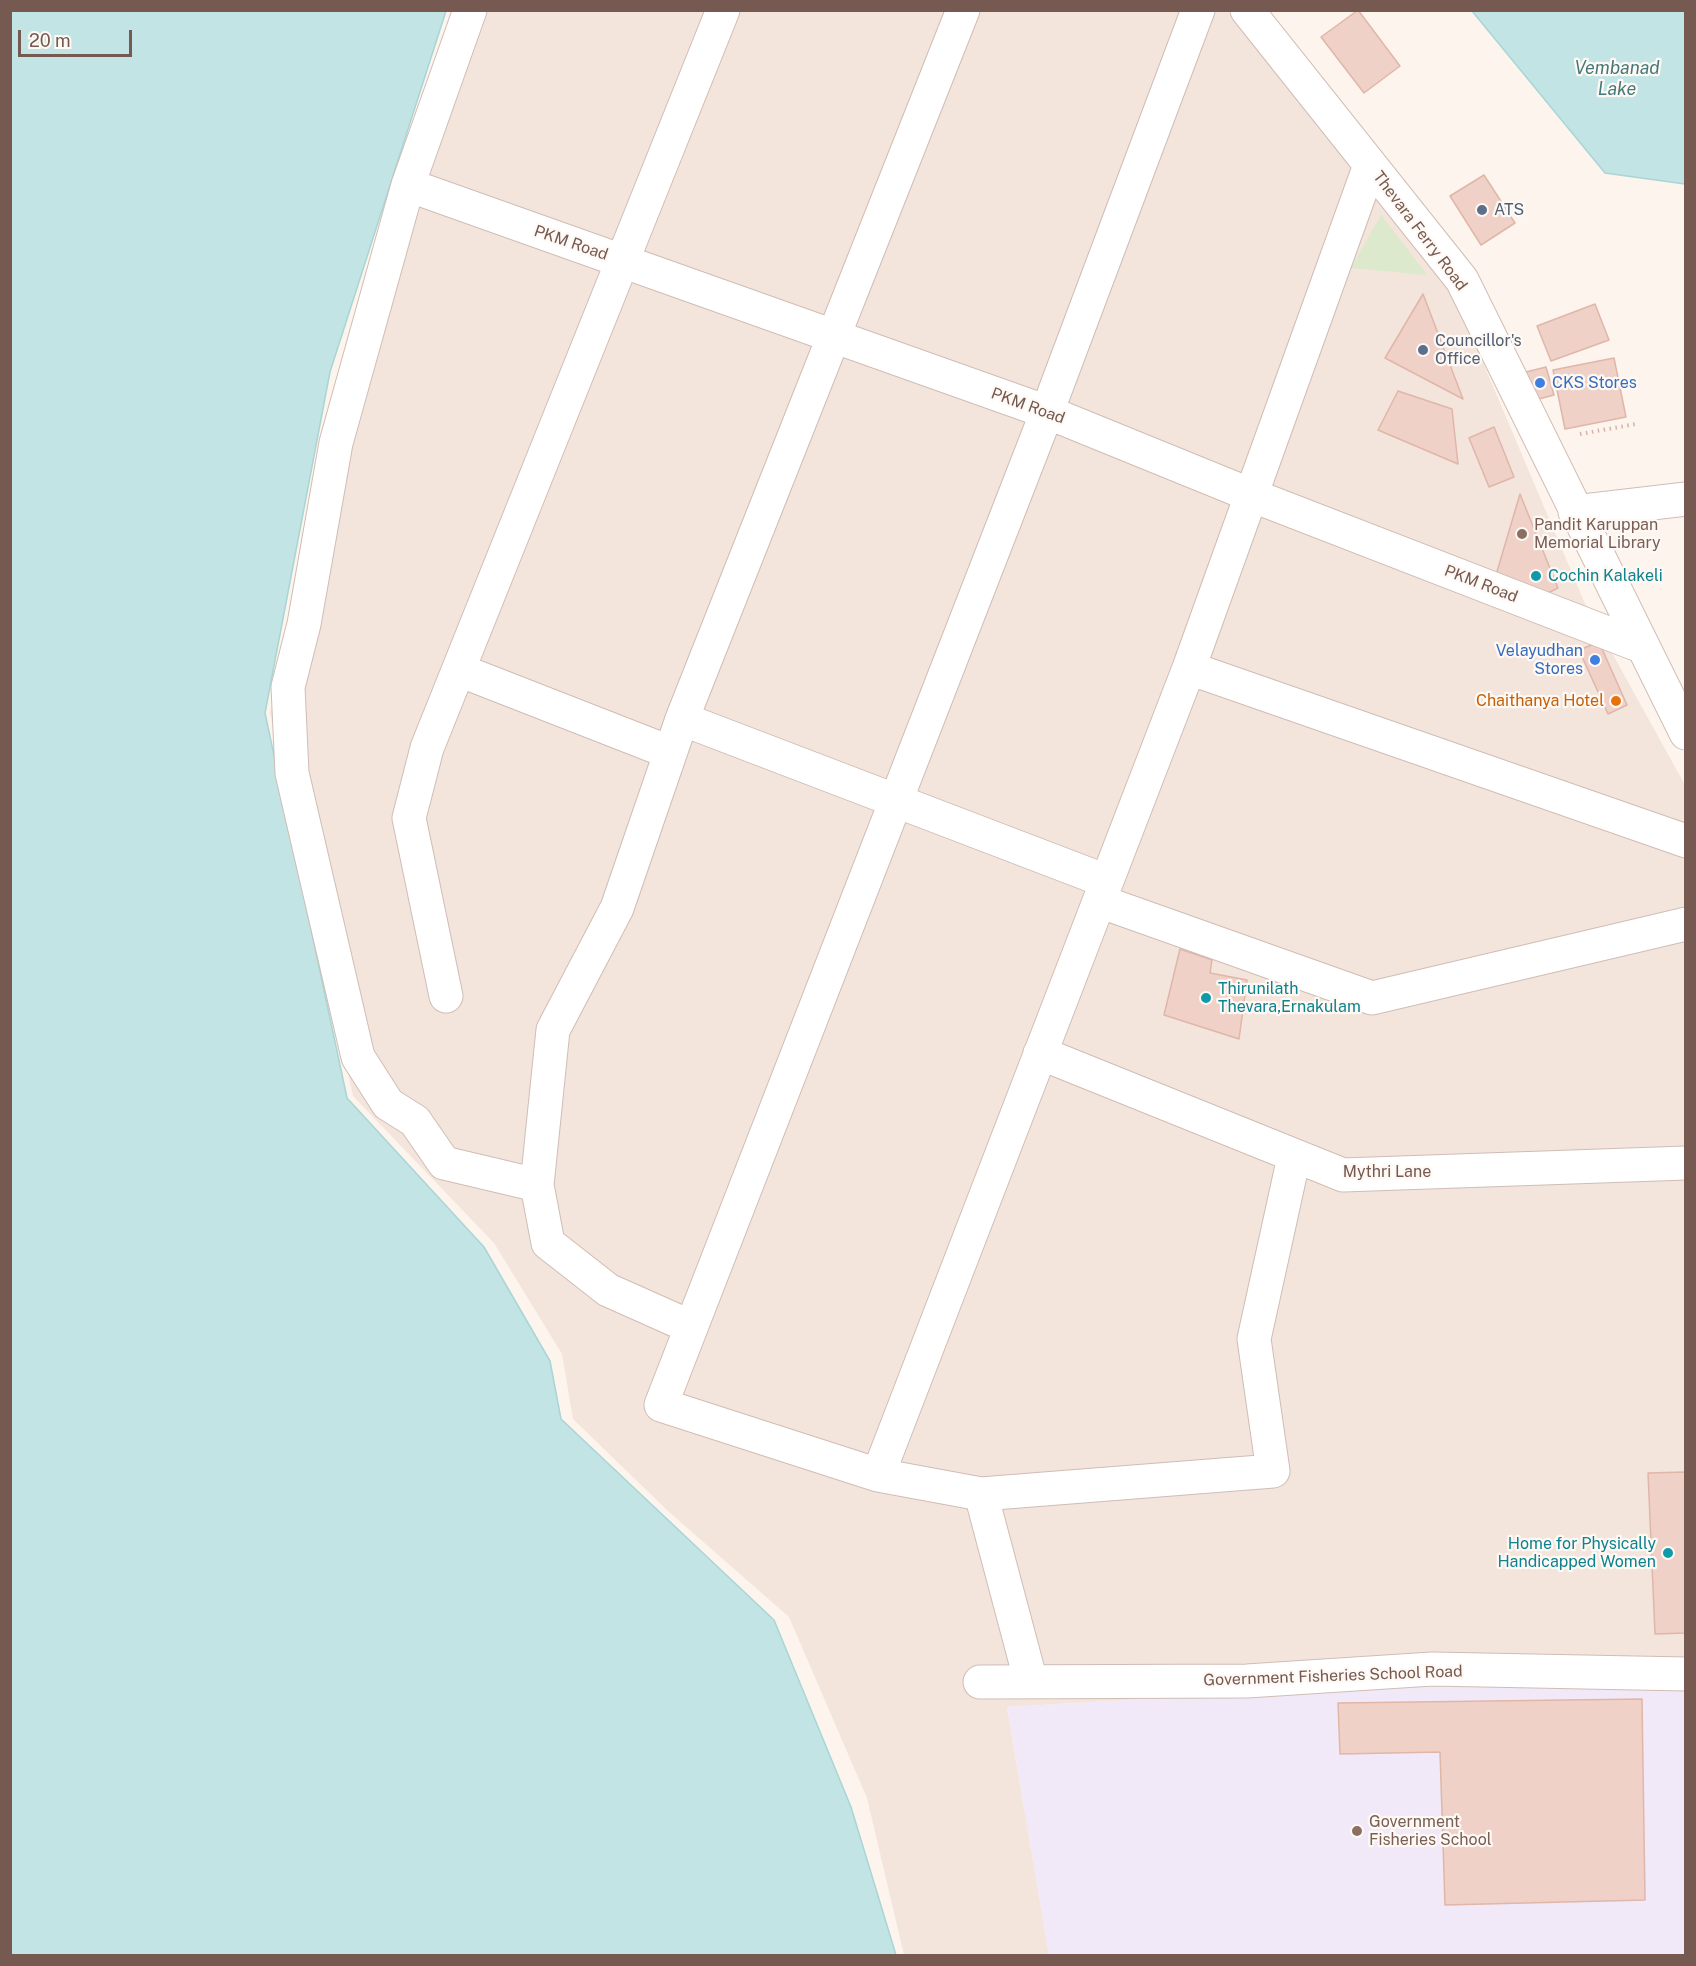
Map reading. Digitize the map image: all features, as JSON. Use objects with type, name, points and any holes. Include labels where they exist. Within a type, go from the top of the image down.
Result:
[{"type":"street","points":[[470,10],[408,185],[336,443],[304,624],[288,687],[292,773],[358,1057],[388,1104],[415,1121],[444,1163],[537,1185]]},
{"type":"street","points":[[446,996],[410,818],[427,748],[723,10]]},
{"type":"street","points":[[691,1327],[608,1290],[548,1243],[537,1185],[553,1030],[617,908],[669,752],[963,10]]},
{"type":"street","points":[[1198,10],[1047,412],[661,1405],[878,1474],[981,1494],[1273,1471],[1254,1339],[1294,1157]]},
{"type":"street","name":"Thevara Ferry Road","points":[[1247,10],[1461,280],[1686,733]]},
{"type":"street","points":[[878,1474],[1189,668],[1370,165]]},
{"type":"street","name":"PKM Road","points":[[408,185],[1047,412],[1251,495],[1641,646]]},
{"type":"street","points":[[1575,512],[1686,499]]},
{"type":"street","points":[[1189,668],[1686,841]]},
{"type":"street","points":[[459,670],[669,752]]},
{"type":"street","points":[[682,719],[895,801],[1103,891],[1372,998],[1686,924]]},
{"type":"street","name":"Mythri Lane","points":[[1040,1053],[1343,1175],[1686,1163]]},
{"type":"street","points":[[981,1494],[1031,1682]]},
{"type":"street","name":"Government Fisheries School Road","points":[[980,1682],[1247,1681],[1432,1669],[1686,1674]]},
{"type":"path","points":[[1540,441],[1636,424]]},
{"type":"shaded area","points":[[469,11],[1228,11],[1448,280],[1586,606],[1685,785],[1685,1692],[1433,1682],[1007,1707],[1049,1955],[904,1955],[867,1798],[789,1617],[668,1511],[573,1419],[562,1354],[494,1243],[353,1096],[270,713],[313,513]]},
{"type":"shaded area","name":"Government Fisheries School","points":[[1434,1682],[1685,1692],[1685,1955],[1049,1955],[1007,1707]]},
{"type":"green space","points":[[1381,215],[1427,275],[1351,268]]},
{"type":"water","points":[[11,11],[446,11],[330,372],[265,713],[347,1098],[484,1247],[550,1361],[561,1419],[774,1620],[851,1807],[896,1955],[11,1956]]},
{"type":"water","name":"Vembanad Lake","points":[[1472,11],[1685,11],[1685,184],[1605,173]]},
{"type":"building","points":[[1358,10],[1400,66],[1364,93],[1321,37]]},
{"type":"building","name":"ATS","points":[[1484,175],[1515,223],[1481,245],[1450,196]]},
{"type":"building","points":[[1423,294],[1463,399],[1385,358]]},
{"type":"building","points":[[1595,304],[1609,340],[1551,361],[1537,326]]},
{"type":"building","points":[[1614,358],[1626,417],[1565,429],[1553,370]]},
{"type":"building","name":"CKS Stores","points":[[1546,367],[1554,395],[1535,400],[1526,372]]},
{"type":"building","points":[[1398,391],[1452,409],[1458,464],[1378,430]]},
{"type":"building","points":[[1494,427],[1514,477],[1489,487],[1469,438]]},
{"type":"building","name":"Pandit Karuppan Memorial Library","points":[[1520,494],[1558,588],[1544,595],[1496,575]]},
{"type":"building","points":[[1599,642],[1627,705],[1608,714],[1579,650]]},
{"type":"building","name":"Thirunilath Thevara,Ernakulam","points":[[1180,949],[1212,960],[1210,973],[1247,980],[1239,1039],[1164,1015]]},
{"type":"building","name":"Home for Physically Handicapped Women","points":[[1686,1472],[1686,1633],[1655,1634],[1648,1473]]},
{"type":"building","points":[[1642,1699],[1645,1900],[1445,1905],[1440,1752],[1340,1754],[1338,1703]]},
{"type":"place","name":"ATS","points":[[1482,210]]},
{"type":"place","name":"Councillor's Office","points":[[1423,350]]},
{"type":"place","name":"CKS Stores","points":[[1540,383]]},
{"type":"place","name":"Pandit Karuppan Memorial Library","points":[[1522,534]]},
{"type":"place","name":"Cochin Kalakeli","points":[[1536,576]]},
{"type":"place","name":"Velayudhan Stores","points":[[1595,660]]},
{"type":"place","name":"Chaithanya Hotel","points":[[1616,701]]},
{"type":"place","name":"Thirunilath Thevara,Ernakulam","points":[[1206,998]]},
{"type":"place","name":"Home for Physically Handicapped Women","points":[[1668,1553]]},
{"type":"place","name":"Government Fisheries School","points":[[1357,1831]]}]
